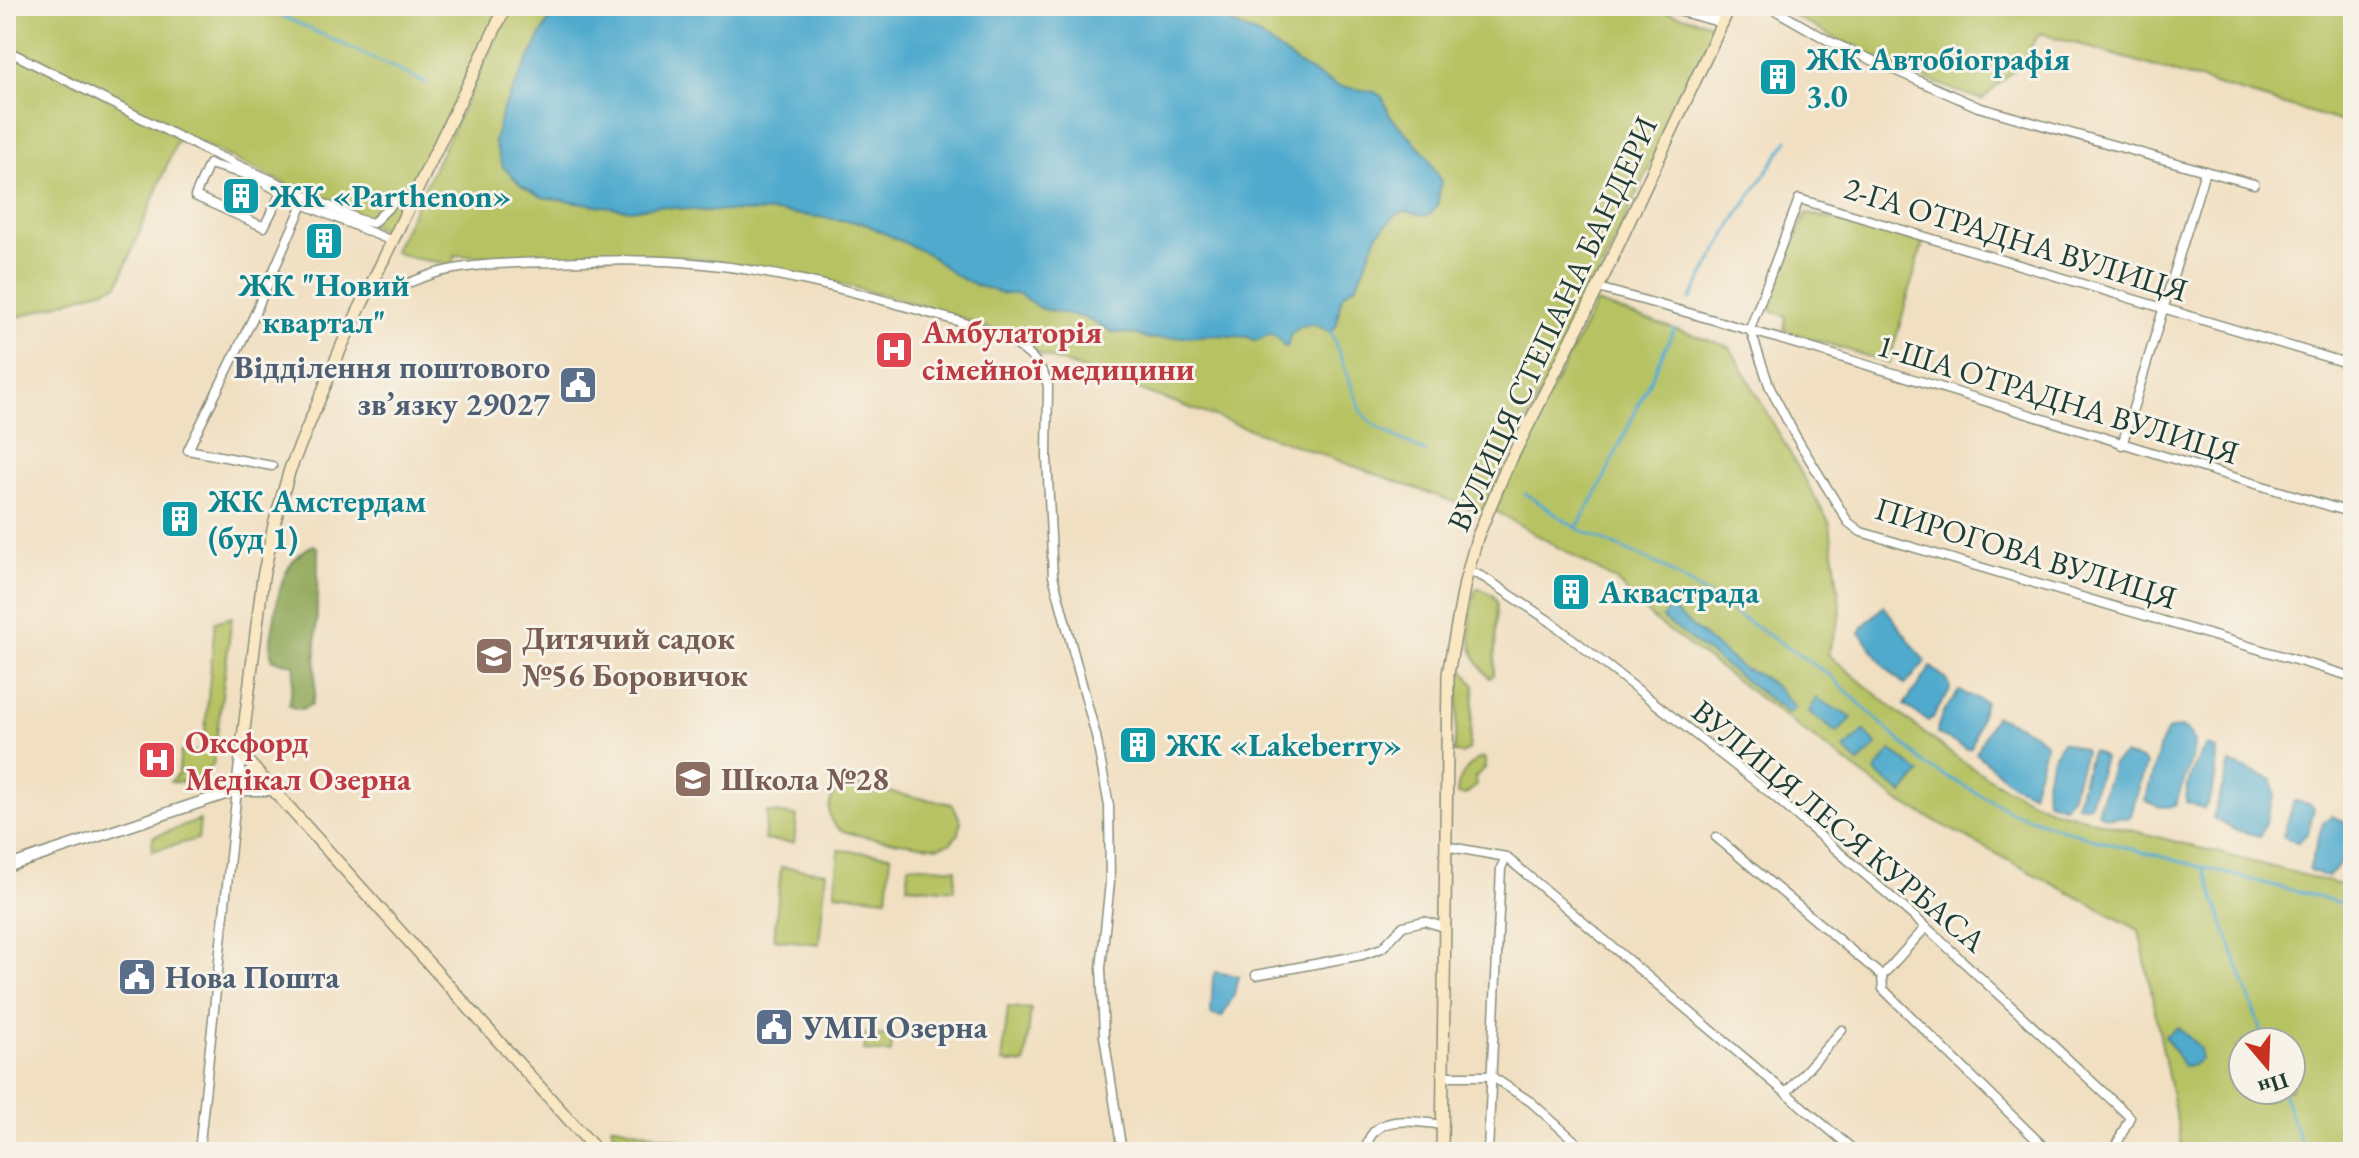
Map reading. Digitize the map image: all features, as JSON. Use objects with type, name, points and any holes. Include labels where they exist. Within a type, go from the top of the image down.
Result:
[{"type":"main road","points":[[506,6],[369,288],[308,423],[280,499],[263,577],[241,754],[598,1152]]},
{"type":"main road","name":"ВУЛИЦЯ СТЕПАНА БАНДЕРИ","points":[[1442,1152],[1448,674],[1468,570],[1477,538],[1505,471],[1598,288],[1730,6]]},
{"type":"street","points":[[1663,6],[1723,22]]},
{"type":"street","points":[[1768,6],[1831,42],[1978,107],[2254,184]]},
{"type":"street","points":[[6,50],[207,151],[360,220],[373,223],[396,200],[411,204]]},
{"type":"street","points":[[281,193],[264,227],[195,196],[209,164],[251,176],[303,204],[392,241]]},
{"type":"street","points":[[2122,445],[2205,171]]},
{"type":"street","name":"2-ГА ОТРАДНА ВУЛИЦЯ","points":[[1750,329],[1799,199],[2353,365]]},
{"type":"street","points":[[272,466],[188,450],[252,320],[303,204]]},
{"type":"street","points":[[369,288],[384,293],[440,272],[523,263],[684,262],[829,285],[998,336],[1026,349],[1035,357],[1048,386],[1047,458],[1053,576],[1096,736],[1109,806],[1110,882],[1101,968],[1104,1036],[1122,1152]]},
{"type":"street","name":"1-ША ОТРАДНА ВУЛИЦЯ","points":[[1598,288],[1750,329],[2353,513]]},
{"type":"street","name":"ПИРОГОВА ВУЛИЦЯ","points":[[1750,329],[1770,388],[1796,437],[1848,522],[1861,532],[2353,677]]},
{"type":"street","name":"ВУЛИЦЯ ЛЕСЯ КУРБАСА","points":[[1468,570],[1551,622],[1769,792],[1926,927],[2130,1117],[2113,1152]]},
{"type":"street","points":[[199,1152],[241,754]]},
{"type":"street","points":[[6,867],[237,790],[272,790]]},
{"type":"street","points":[[1716,837],[1882,976],[1883,989],[2049,1152]]},
{"type":"street","points":[[1445,846],[1506,857],[1856,1152]]},
{"type":"street","points":[[1488,1152],[1501,868],[1506,857]]},
{"type":"street","points":[[1256,975],[1362,955],[1382,948],[1403,926],[1424,921],[1444,927]]},
{"type":"street","points":[[1882,976],[1926,927]]},
{"type":"street","points":[[1786,1093],[1842,1030]]},
{"type":"street","points":[[1444,1076],[1491,1076],[1531,1102],[1587,1152]]},
{"type":"street","points":[[1366,1152],[1370,1135],[1382,1124],[1443,1125]]},
{"type":"green space","points":[[6,6],[501,6],[390,234],[180,133],[118,285],[6,321]]},
{"type":"green space","points":[[512,6],[1644,6],[1716,25],[1594,286],[1482,512],[1039,354],[1029,345],[941,311],[830,281],[685,257],[522,258],[455,255],[452,265],[394,251]]},
{"type":"green space","points":[[1776,6],[2353,6],[2353,125],[2040,33],[2019,65],[1982,100],[1877,58]]},
{"type":"green space","points":[[1807,213],[1923,243],[1889,363],[1784,330],[1786,316],[1771,310],[1779,273]]},
{"type":"green space","points":[[1596,303],[1730,347],[1830,524],[1841,613],[1828,654],[1961,760],[2019,795],[2050,809],[2353,888],[2353,1152],[2183,1152],[2139,930],[1898,801],[1652,618],[1616,581],[1494,510],[1509,473]]},
{"type":"green space","points":[[314,545],[318,548],[315,692],[312,704],[298,709],[289,705],[295,668],[293,664],[273,660],[271,641],[284,578],[295,558]]},
{"type":"green space","points":[[1479,588],[1493,595],[1497,603],[1494,674],[1490,678],[1476,659],[1470,638],[1475,591]]},
{"type":"green space","points":[[232,617],[213,765],[193,779],[170,782],[178,774],[181,752],[203,752],[215,622]]},
{"type":"green space","points":[[1464,671],[1475,686],[1469,749],[1462,754],[1454,753],[1461,672]]},
{"type":"green space","points":[[1482,757],[1485,768],[1475,777],[1476,786],[1465,795],[1457,794],[1464,772]]},
{"type":"green space","points":[[851,785],[952,804],[961,821],[959,834],[950,843],[938,847],[845,832],[834,824],[829,809],[838,790]]},
{"type":"green space","points":[[767,812],[797,816],[794,843],[764,840]]},
{"type":"green space","points":[[200,820],[198,839],[152,851],[153,837]]},
{"type":"green space","points":[[839,850],[891,855],[887,898],[835,893]]},
{"type":"green space","points":[[909,865],[956,869],[954,890],[907,886]]},
{"type":"green space","points":[[781,867],[826,872],[819,944],[774,939]]},
{"type":"green space","points":[[1008,1007],[1031,1009],[1025,1064],[1002,1062]]},
{"type":"green space","points":[[866,1034],[892,1036],[891,1053],[864,1051]]},
{"type":"green space","points":[[611,1125],[702,1145],[706,1152],[634,1152],[612,1130]]},
{"type":"water","points":[[556,6],[1164,6],[1182,12],[1197,7],[1260,36],[1304,68],[1338,86],[1375,92],[1383,98],[1390,116],[1427,155],[1441,182],[1437,206],[1425,216],[1407,211],[1397,214],[1378,233],[1357,284],[1345,293],[1340,302],[1337,324],[1331,332],[1318,326],[1302,326],[1293,332],[1288,346],[1284,347],[1278,338],[1270,334],[1256,341],[1248,337],[1215,335],[1149,339],[1112,332],[1085,318],[1039,308],[1019,294],[1005,294],[975,285],[956,276],[928,254],[863,223],[779,212],[704,211],[657,206],[630,210],[542,197],[522,186],[503,167],[494,142],[503,109]]},
{"type":"water","points":[[1884,606],[1925,662],[1905,685],[1885,667],[1860,633]]},
{"type":"water","points":[[1670,608],[1743,669],[1772,684],[1795,707],[1789,714],[1662,618]]},
{"type":"water","points":[[1931,667],[1947,680],[1951,688],[1928,721],[1904,705]]},
{"type":"water","points":[[1959,691],[1985,702],[1971,748],[1967,749],[1937,734],[1942,717]]},
{"type":"water","points":[[1816,698],[1852,718],[1837,733],[1809,712]]},
{"type":"water","points":[[1995,716],[2029,731],[2046,744],[2032,793],[2013,785],[1976,753]]},
{"type":"water","points":[[2183,728],[2194,743],[2175,806],[2161,807],[2145,801],[2161,742],[2169,729]]},
{"type":"water","points":[[1864,731],[1877,745],[1858,763],[1844,749]]},
{"type":"water","points":[[2062,742],[2085,752],[2071,797],[2064,806],[2047,801],[2045,787],[2048,771]]},
{"type":"water","points":[[2205,747],[2217,750],[2216,765],[2213,788],[2204,809],[2186,802],[2186,795],[2195,767]]},
{"type":"water","points":[[1891,750],[1920,773],[1903,794],[1875,772]]},
{"type":"water","points":[[2091,751],[2104,758],[2089,806],[2076,805]]},
{"type":"water","points":[[2123,755],[2146,764],[2130,818],[2105,817],[2097,812],[2113,764]]},
{"type":"water","points":[[2230,763],[2272,780],[2275,795],[2260,836],[2235,830],[2213,818]]},
{"type":"water","points":[[2294,801],[2314,808],[2308,833],[2297,843],[2283,836]]},
{"type":"water","points":[[2331,816],[2352,825],[2345,853],[2328,877],[2309,870],[2323,823]]},
{"type":"water","points":[[1216,972],[1238,976],[1234,995],[1222,1017],[1211,1015],[1213,977]]},
{"type":"water","points":[[2178,1027],[2200,1048],[2201,1059],[2191,1066],[2184,1066],[2165,1036]]},
{"type":"waterway","points":[[261,6],[426,83]]},
{"type":"waterway","points":[[1690,300],[1735,219],[1788,140]]},
{"type":"waterway","points":[[1577,527],[1600,487],[1674,329]]},
{"type":"waterway","points":[[1331,332],[1362,413],[1376,426],[1426,453]]},
{"type":"waterway","points":[[1525,493],[1576,528],[1662,566],[1828,674],[1927,766],[2014,813],[2097,840],[2353,906]]},
{"type":"waterway","points":[[2204,869],[2259,1026]]},
{"type":"waterway","points":[[2288,1106],[2304,1152]]},
{"type":"place","name":"ЖК Автобіографія 3.0","points":[[1778,77]]},
{"type":"place","name":"ЖК «Parthenon»","points":[[241,196]]},
{"type":"place","name":"ЖК \"Новий квартал\"","points":[[324,241]]},
{"type":"place","name":"Амбулаторія сімейної медицини","points":[[894,350]]},
{"type":"place","name":"Відділення поштового зв’язку 29027","points":[[578,385]]},
{"type":"place","name":"ЖК Амстердам (буд 1)","points":[[180,519]]},
{"type":"place","name":"Аквастрада","points":[[1571,592]]},
{"type":"place","name":"Дитячий садок №56 Боровичок","points":[[494,656]]},
{"type":"place","name":"ЖК «Lakeberry»","points":[[1138,745]]},
{"type":"place","name":"Оксфорд Медікал Озерна","points":[[157,760]]},
{"type":"place","name":"Школа №28","points":[[693,779]]},
{"type":"place","name":"Нова Пошта","points":[[137,977]]},
{"type":"place","name":"УМП Озерна","points":[[774,1027]]}]
